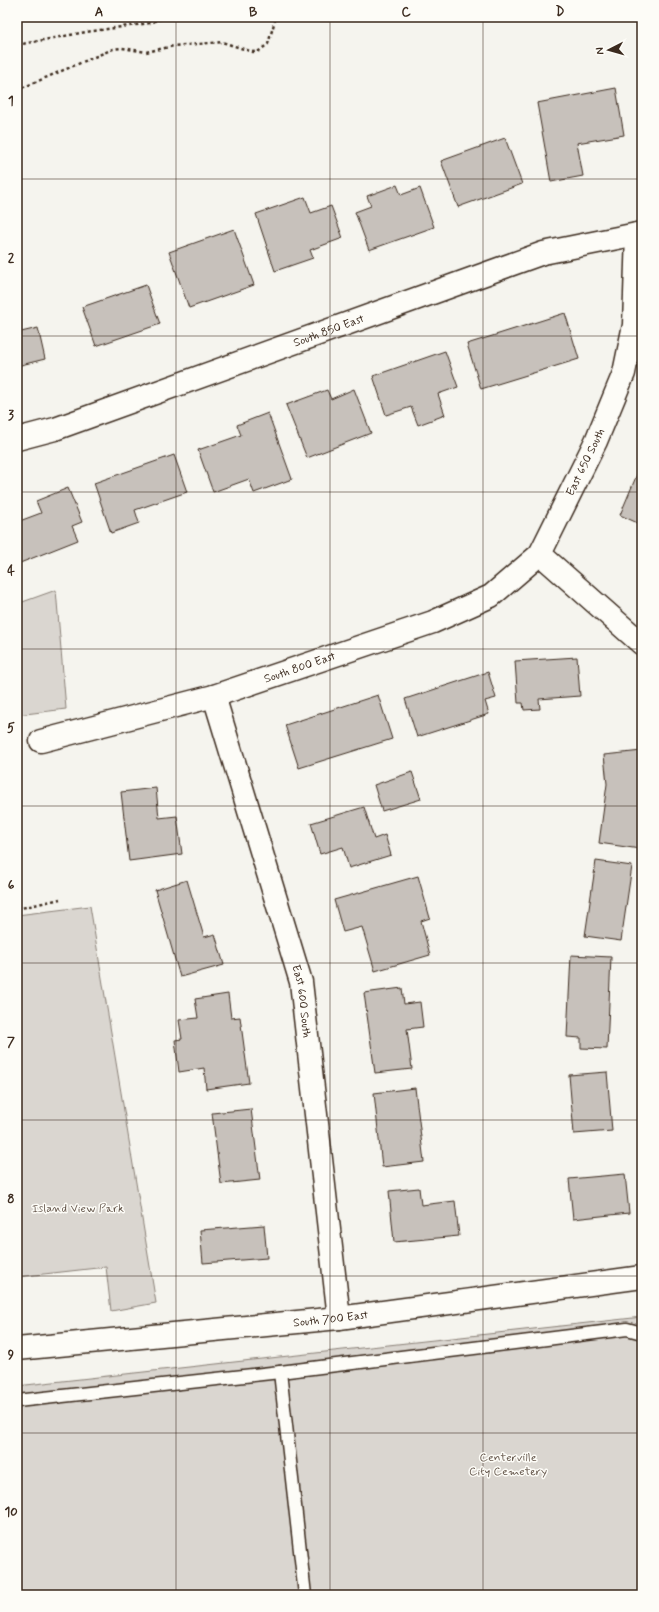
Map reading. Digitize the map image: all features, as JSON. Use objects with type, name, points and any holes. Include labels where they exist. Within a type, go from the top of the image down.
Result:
[{"type":"street","name":"South 850 East","points":[[17,439],[55,429],[543,252],[640,233]]},
{"type":"street","name":"East 650 South","points":[[540,554],[596,441],[624,373],[634,325],[640,233]]},
{"type":"street","points":[[540,554],[642,644]]},
{"type":"street","name":"South 800 East","points":[[41,740],[214,696],[433,622],[491,596],[540,554]]},
{"type":"street","name":"East 600 South","points":[[214,696],[301,982],[339,1318]]},
{"type":"street","name":"South 700 East","points":[[17,1349],[339,1318],[642,1277]]},
{"type":"lane","points":[[17,1401],[280,1372],[627,1329],[642,1333]]},
{"type":"lane","points":[[280,1372],[305,1595]]},
{"type":"path","points":[[17,45],[86,32],[150,23],[165,17]]},
{"type":"path","points":[[17,90],[113,49],[122,48],[146,52],[174,46],[222,42],[253,52],[259,51],[268,44],[276,17]]},
{"type":"path","points":[[17,909],[60,898]]},
{"type":"green space","points":[[56,590],[66,709],[17,715],[17,604]]},
{"type":"green space","name":"Island View Park","points":[[90,906],[156,1303],[111,1311],[106,1267],[17,1277],[17,915]]},
{"type":"green space","name":"Centerville City Cemetery","points":[[642,1317],[642,1595],[17,1595],[17,1386]]},
{"type":"building","points":[[616,88],[624,135],[577,143],[583,176],[551,182],[537,103]]},
{"type":"building","points":[[505,138],[522,184],[458,207],[441,161]]},
{"type":"building","points":[[397,185],[401,195],[420,188],[434,227],[369,250],[355,212],[371,206],[367,196]]},
{"type":"building","points":[[305,197],[311,213],[331,206],[343,238],[310,250],[313,258],[275,271],[256,214]]},
{"type":"building","points":[[234,229],[254,285],[189,308],[169,252]]},
{"type":"building","points":[[146,285],[160,324],[96,346],[82,307]]},
{"type":"building","points":[[565,313],[579,359],[481,389],[467,344]]},
{"type":"building","points":[[38,328],[45,359],[17,366],[17,333]]},
{"type":"building","points":[[445,351],[458,387],[438,394],[445,415],[418,425],[411,407],[386,415],[373,376]]},
{"type":"building","points":[[354,389],[371,433],[307,458],[286,405],[327,390],[331,399]]},
{"type":"building","points":[[268,413],[292,479],[254,493],[249,479],[213,492],[198,450],[241,435],[237,425]]},
{"type":"building","points":[[174,455],[187,492],[135,510],[139,523],[111,533],[94,483]]},
{"type":"building","points":[[642,465],[642,525],[620,515]]},
{"type":"building","points":[[68,488],[82,522],[72,526],[78,540],[20,563],[17,556],[17,522],[41,513],[36,501]]},
{"type":"building","points":[[577,657],[580,696],[539,699],[540,709],[524,710],[523,703],[518,703],[515,661]]},
{"type":"building","points":[[488,672],[496,698],[485,701],[489,714],[417,737],[405,699]]},
{"type":"building","points":[[378,695],[392,739],[299,768],[285,725]]},
{"type":"building","points":[[642,751],[642,832],[640,849],[599,843],[607,784],[604,755]]},
{"type":"building","points":[[412,772],[421,799],[382,811],[374,785]]},
{"type":"building","points":[[156,788],[159,818],[177,816],[182,854],[129,861],[121,792]]},
{"type":"building","points":[[364,807],[374,839],[385,835],[391,855],[349,868],[343,847],[320,854],[311,823]]},
{"type":"building","points":[[596,861],[632,866],[621,941],[585,936]]},
{"type":"building","points":[[418,876],[430,918],[421,921],[430,955],[375,971],[362,927],[343,932],[334,900]]},
{"type":"building","points":[[187,880],[204,937],[215,934],[224,965],[180,977],[155,890]]},
{"type":"building","points":[[571,955],[611,957],[607,1049],[581,1048],[581,1038],[567,1037]]},
{"type":"building","points":[[402,988],[404,1004],[420,1002],[423,1027],[407,1029],[412,1069],[375,1073],[364,993]]},
{"type":"building","points":[[228,994],[231,1018],[240,1017],[249,1083],[206,1089],[204,1068],[179,1072],[175,1040],[182,1039],[179,1020],[198,1018],[195,999]]},
{"type":"building","points":[[607,1072],[612,1131],[574,1134],[569,1075]]},
{"type":"building","points":[[415,1088],[424,1162],[382,1167],[374,1093]]},
{"type":"building","points":[[251,1109],[260,1180],[221,1184],[212,1113]]},
{"type":"building","points":[[625,1174],[629,1213],[573,1219],[569,1179]]},
{"type":"building","points":[[419,1188],[421,1205],[455,1201],[459,1236],[394,1242],[389,1191]]},
{"type":"building","points":[[264,1225],[267,1258],[203,1263],[200,1230]]}]
